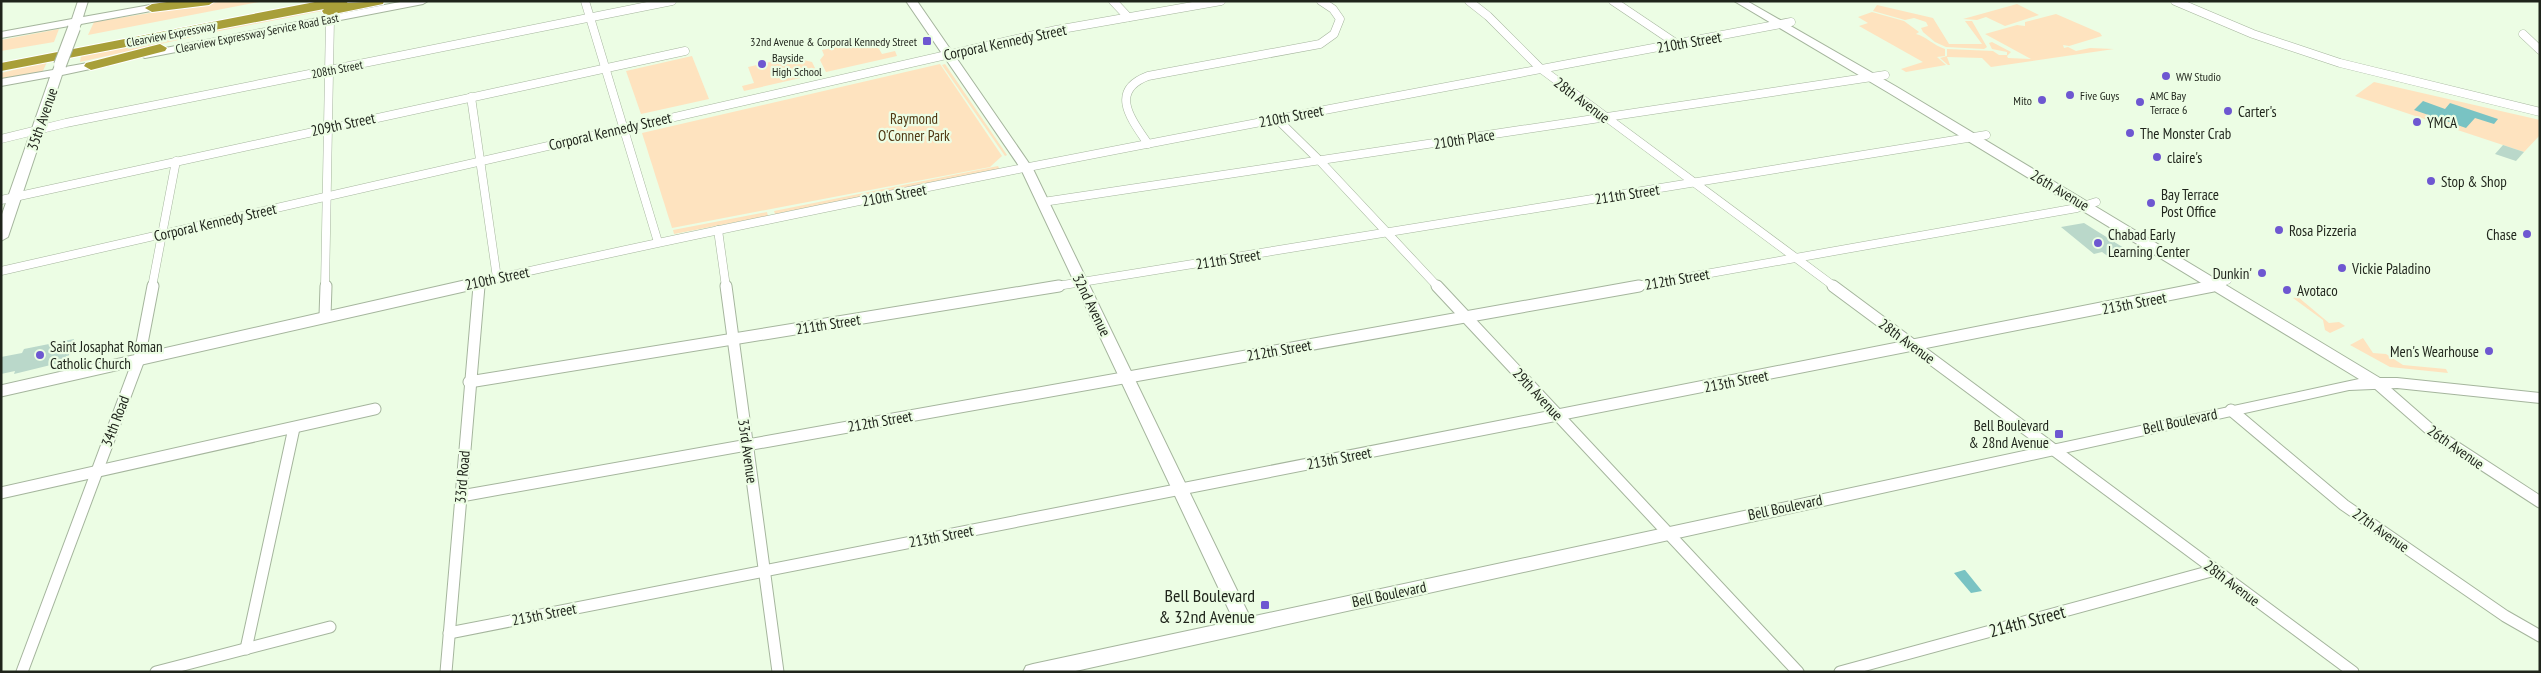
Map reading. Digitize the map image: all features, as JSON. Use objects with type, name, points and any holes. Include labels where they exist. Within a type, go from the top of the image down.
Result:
[{"type":"highway","points":[[152,8],[208,1]]},
{"type":"highway","name":"Clearview Expressway","points":[[1,56],[290,1]]},
{"type":"highway","name":"Clearview Expressway","points":[[1,66],[342,1]]},
{"type":"highway","points":[[91,66],[198,38],[378,1]]},
{"type":"street","name":"35th Avenue","points":[[1,237],[83,1]]},
{"type":"street","name":"Clearview Expressway","points":[[1,35],[75,25],[188,1]]},
{"type":"street","name":"Clearview Expressway Service Road East","points":[[59,68],[91,66],[423,1]]},
{"type":"street","points":[[585,1],[658,242]]},
{"type":"street","name":"208th Street","points":[[1,139],[329,70],[672,1]]},
{"type":"street","name":"32nd Avenue","points":[[911,1],[1027,169],[1245,625]]},
{"type":"street","points":[[1113,1],[1128,18]]},
{"type":"street","name":"Corporal Kennedy Street","points":[[1,271],[1056,30],[1221,1]]},
{"type":"street","points":[[1148,144],[1126,102],[1126,92],[1132,83],[1148,76],[1320,44],[1334,36],[1340,29],[1340,19],[1333,9],[1322,1]]},
{"type":"street","name":"28th Avenue","points":[[1469,1],[1488,16],[1540,68],[2353,672]]},
{"type":"street","points":[[1612,1],[1678,44]]},
{"type":"street","name":"26th Avenue","points":[[1739,1],[1879,76],[2222,282],[2373,368],[2378,384],[2400,407],[2458,450],[2540,502]]},
{"type":"street","name":"26th Avenue","points":[[1754,1],[1785,24]]},
{"type":"street","points":[[2175,1],[2253,34],[2340,64],[2540,112]]},
{"type":"street","points":[[325,316],[330,19]]},
{"type":"street","name":"210th Street","points":[[1,391],[658,242],[1540,68],[1785,24]]},
{"type":"street","points":[[2523,34],[2540,50]]},
{"type":"street","name":"209th Street","points":[[1,200],[471,96],[685,51]]},
{"type":"street","points":[[1,83],[59,68]]},
{"type":"street","name":"210th Place","points":[[1043,202],[1879,76]]},
{"type":"street","points":[[471,96],[497,278]]},
{"type":"street","name":"29th Avenue","points":[[1277,119],[1320,161],[1798,672]]},
{"type":"street","name":"211th Street","points":[[470,382],[1979,137]]},
{"type":"street","name":"34th Road","points":[[22,672],[95,472],[139,359],[176,161]]},
{"type":"street","name":"212th Street","points":[[461,496],[1794,258],[2091,203]]},
{"type":"street","name":"33rd Avenue","points":[[718,230],[778,672]]},
{"type":"street","name":"33rd Road","points":[[446,672],[479,282]]},
{"type":"street","name":"213th Street","points":[[449,633],[2208,288],[2222,282]]},
{"type":"street","name":"Bell Boulevard","points":[[1033,672],[2349,385],[2397,383],[2540,398]]},
{"type":"street","points":[[1,493],[375,409]]},
{"type":"street","name":"27th Avenue","points":[[2231,410],[2344,505],[2505,616],[2540,636]]},
{"type":"street","points":[[246,648],[294,428]]},
{"type":"street","name":"214th Street","points":[[1840,672],[2215,570]]},
{"type":"street","points":[[156,672],[330,627]]},
{"type":"green space","points":[[224,1],[264,1],[88,35],[94,22]]},
{"type":"green space","points":[[364,1],[373,1],[214,32],[80,62],[81,56]]},
{"type":"green space","points":[[2017,4],[2039,15],[2005,26],[1986,17],[1977,20],[1963,19]]},
{"type":"green space","points":[[1877,5],[1933,18],[1949,44],[1982,44],[1965,21],[1972,21],[1987,47],[1984,49],[1946,47],[1935,42],[1923,32],[1921,28],[1928,26],[1926,22],[1914,18],[1905,20],[1873,11]]},
{"type":"green space","points":[[1872,12],[1904,21],[1919,32],[1916,34],[1945,49],[1945,56],[1937,57],[1946,65],[1906,72],[1901,69],[1923,62],[1859,26],[1868,23],[1858,17]]},
{"type":"green space","points":[[2056,14],[2100,33],[2102,36],[2069,46],[2063,45],[2064,48],[2068,47],[2076,51],[2090,48],[2114,49],[1991,67],[1982,58],[1947,57],[1950,65],[1948,65],[1940,58],[1947,56],[1947,49],[1993,51],[1999,55],[2007,55],[2007,52],[1992,49],[1989,43],[1992,42],[2011,52],[2007,56],[2008,58],[2031,59],[1985,34],[2017,25],[2025,26],[2025,22]]},
{"type":"green space","points":[[59,29],[54,42],[1,51],[1,40]]},
{"type":"green space","points":[[873,39],[882,54],[895,51],[897,56],[826,72],[820,60],[824,55],[822,50]]},
{"type":"green space","points":[[801,55],[804,60],[812,62],[818,74],[744,91],[742,86],[754,83],[748,67]]},
{"type":"green space","points":[[692,56],[709,99],[641,114],[626,71]]},
{"type":"green space","points":[[47,62],[42,73],[1,80],[1,73]]},
{"type":"green space","name":"Raymond O'Conner Park","points":[[940,64],[1002,156],[990,167],[672,228],[642,133]]},
{"type":"green space","points":[[945,64],[1007,155],[1005,156],[942,65]]},
{"type":"green space","points":[[2374,82],[2540,120],[2540,135],[2524,152],[2355,96]]},
{"type":"green space","points":[[998,166],[1000,170],[775,214],[774,211]]},
{"type":"green space","points":[[767,212],[768,216],[674,234],[673,230]]},
{"type":"green space","points":[[2298,297],[2329,323],[2339,322],[2345,326],[2330,333],[2325,330],[2323,320],[2293,298]]},
{"type":"green space","points":[[2363,338],[2373,353],[2386,354],[2403,365],[2446,369],[2448,373],[2390,367],[2350,345]]},
{"type":"water","points":[[2423,101],[2445,109],[2450,103],[2498,119],[2494,124],[2475,118],[2466,128],[2414,110]]},
{"type":"water","points":[[1965,570],[1982,591],[1971,593],[1954,573]]},
{"type":"building","points":[[2503,145],[2524,152],[2516,161],[2495,154]]},
{"type":"building","name":"Chabad Early Learning Center","points":[[2084,223],[2132,253],[2109,257],[2102,252],[2094,254],[2061,227]]},
{"type":"building","name":"Saint Josaphat Roman Catholic Church","points":[[74,339],[67,361],[14,374],[15,371],[1,374],[1,357],[22,353],[24,349]]},
{"type":"place","name":"32nd Avenue & Corporal Kennedy Street","points":[[927,41]]},
{"type":"place","name":"Bayside High School","points":[[762,64]]},
{"type":"place","name":"WW Studio","points":[[2166,76]]},
{"type":"place","name":"Five Guys","points":[[2070,95]]},
{"type":"place","name":"Mito","points":[[2042,100]]},
{"type":"place","name":"AMC Bay Terrace 6","points":[[2140,102]]},
{"type":"place","name":"Carter's","points":[[2228,111]]},
{"type":"place","name":"YMCA","points":[[2417,122]]},
{"type":"place","name":"The Monster Crab","points":[[2130,133]]},
{"type":"place","name":"claire's","points":[[2157,157]]},
{"type":"place","name":"Stop & Shop","points":[[2431,181]]},
{"type":"place","name":"Bay Terrace Post Office","points":[[2151,203]]},
{"type":"place","name":"Rosa Pizzeria","points":[[2279,230]]},
{"type":"place","name":"Chase","points":[[2527,234]]},
{"type":"place","name":"Chabad Early Learning Center","points":[[2098,243]]},
{"type":"place","name":"Vickie Paladino","points":[[2342,268]]},
{"type":"place","name":"Dunkin'","points":[[2262,273]]},
{"type":"place","name":"Avotaco","points":[[2287,290]]},
{"type":"place","name":"Men's Wearhouse","points":[[2489,351]]},
{"type":"place","name":"Saint Josaphat Roman Catholic Church","points":[[40,355]]},
{"type":"place","name":"Bell Boulevard & 28nd Avenue","points":[[2059,434]]},
{"type":"place","name":"Bell Boulevard & 32nd Avenue","points":[[1265,605]]}]
